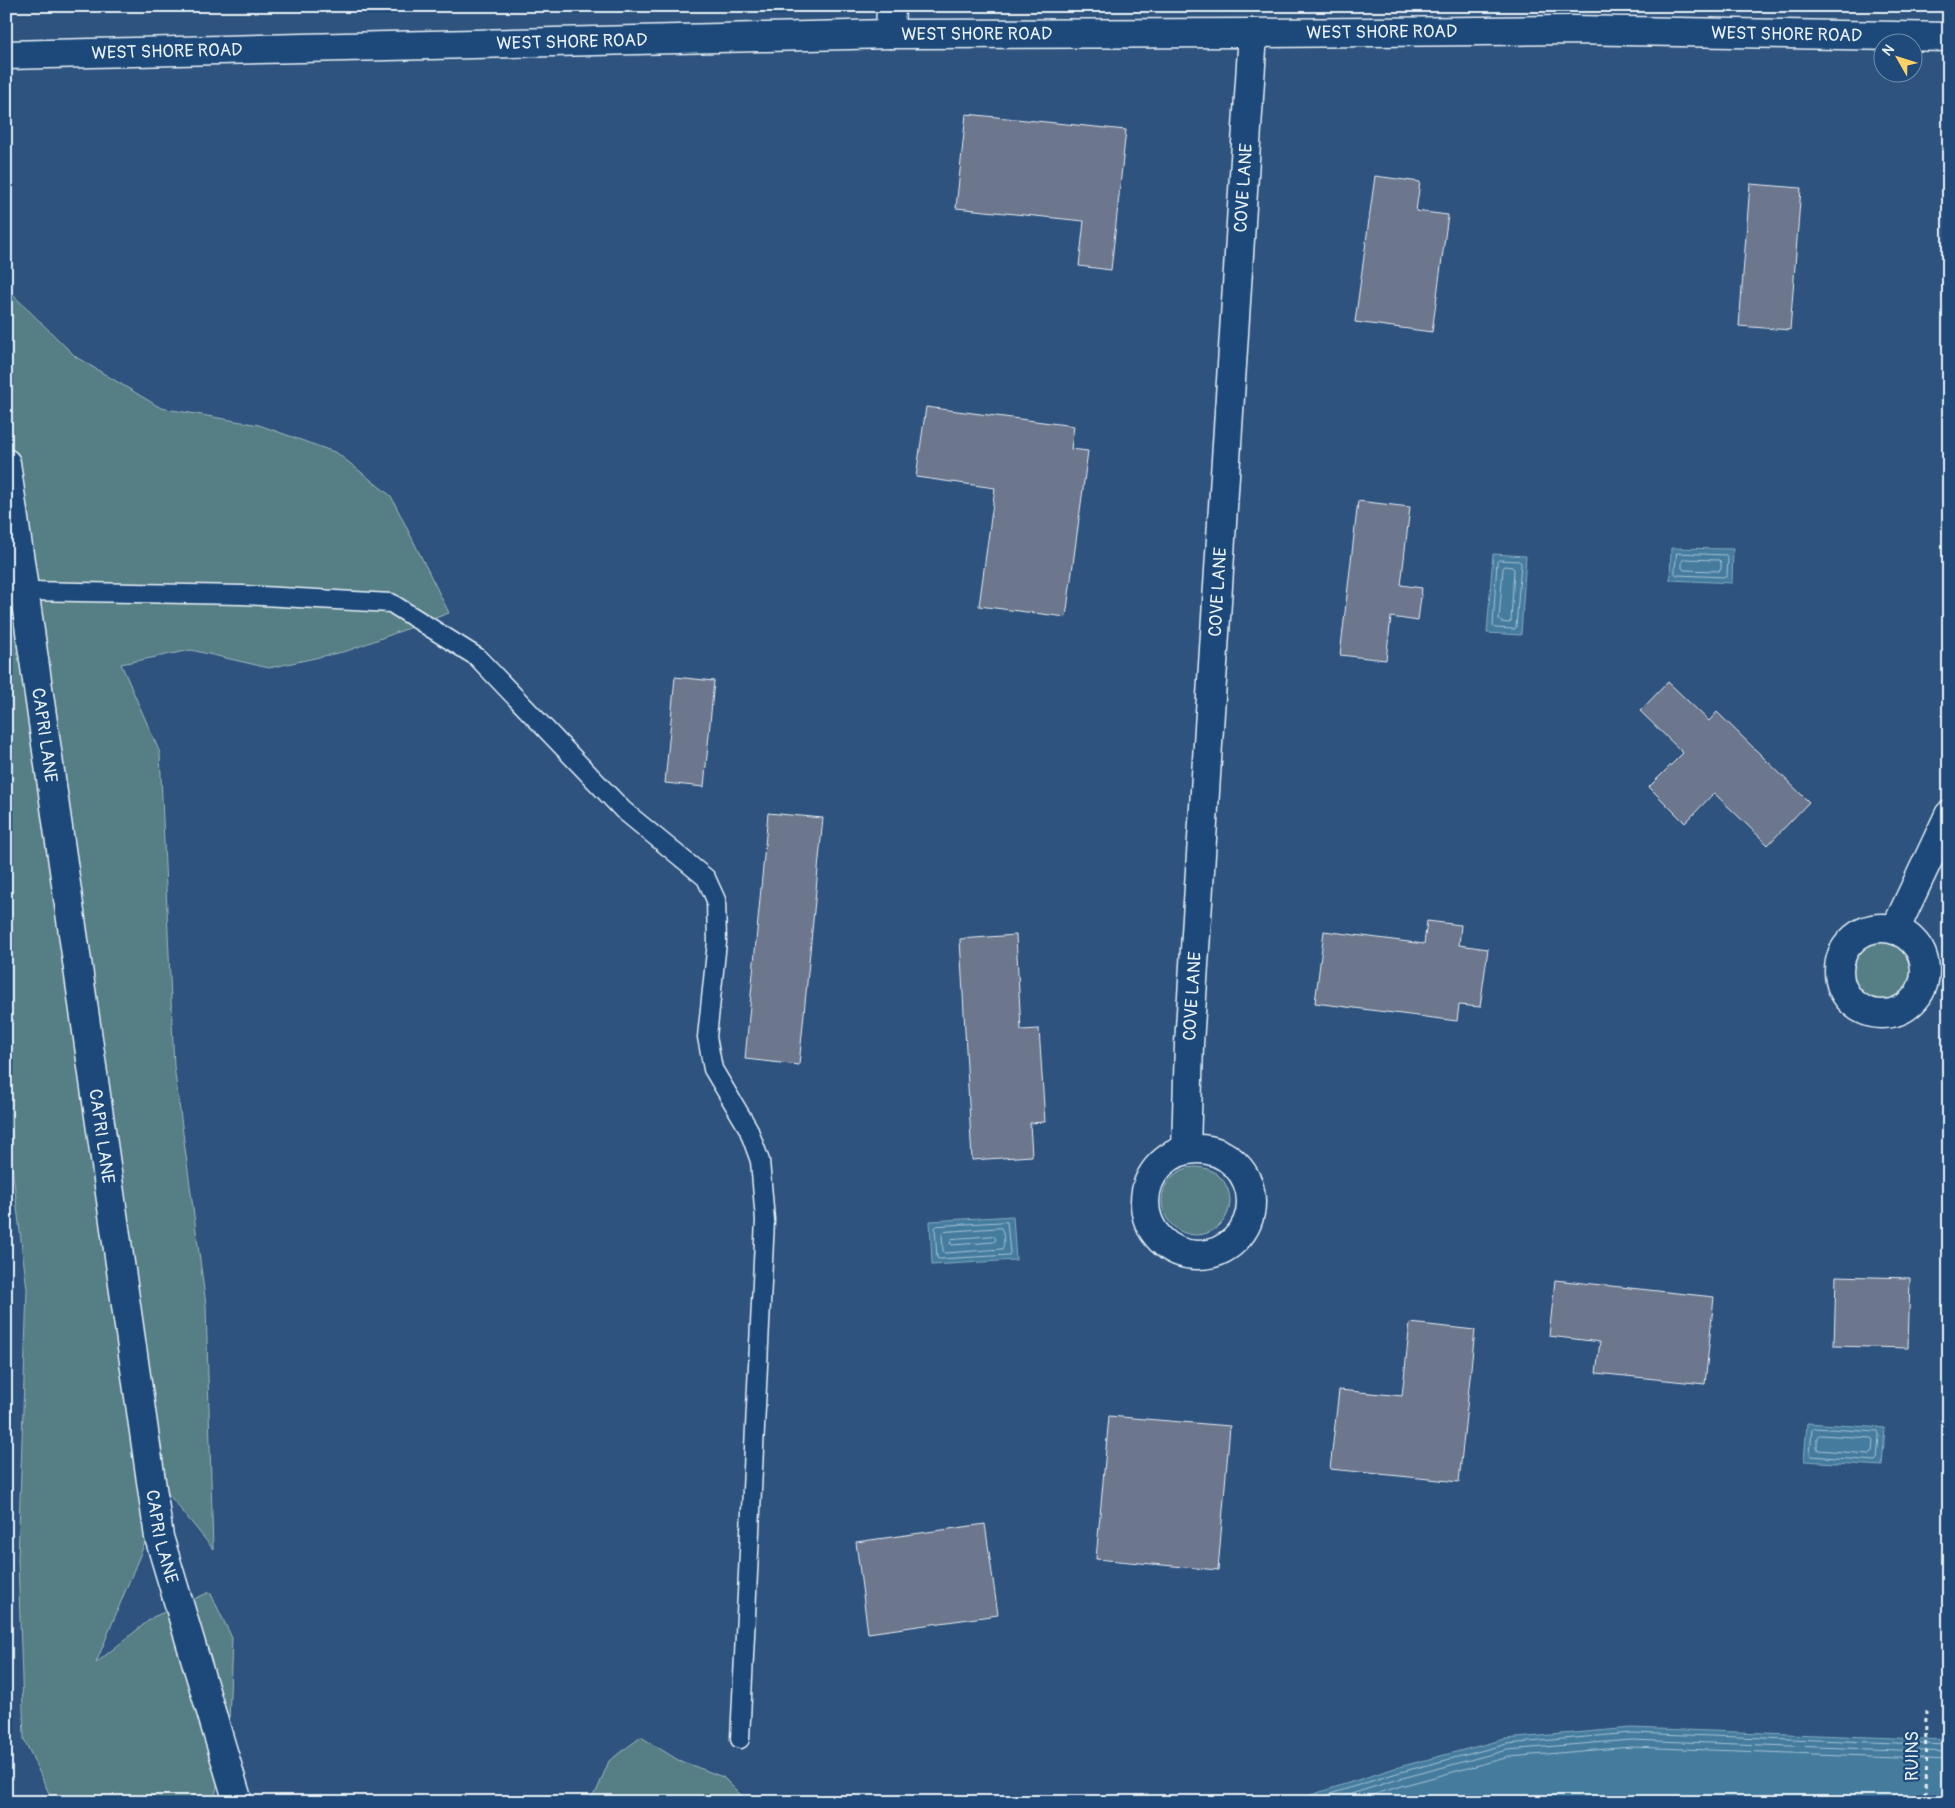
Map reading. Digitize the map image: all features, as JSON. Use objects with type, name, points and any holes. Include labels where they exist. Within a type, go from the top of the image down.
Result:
[{"type":"street","points":[[890,34],[891,6]]},
{"type":"street","name":"WEST SHORE ROAD","points":[[6,55],[890,34],[1252,34],[1572,30],[1949,37]]},
{"type":"street","name":"COVE LANE","points":[[1186,1150],[1189,1044],[1252,34]]},
{"type":"street","name":"CAPRI LANE","points":[[6,463],[159,1537],[238,1802]]},
{"type":"street","points":[[1895,930],[1949,815]]},
{"type":"lane","points":[[24,591],[243,595],[391,603],[478,657],[623,810],[706,878],[716,900],[717,942],[707,1036],[713,1069],[748,1128],[760,1161],[766,1220],[740,1739]]},
{"type":"path","name":"RUINS","points":[[1925,1802],[1926,1710]]},
{"type":"green space","points":[[6,288],[76,357],[161,408],[259,425],[337,453],[391,496],[449,613],[347,651],[269,668],[191,650],[121,664],[160,753],[174,1066],[206,1305],[213,1549],[166,1491],[96,1663],[153,1617],[210,1592],[232,1638],[229,1723],[214,1802],[53,1802],[24,1739],[18,1560],[27,1289],[6,1117]]},
{"type":"green space","points":[[1883,937],[1896,940],[1907,947],[1914,958],[1917,971],[1914,984],[1907,995],[1896,1002],[1883,1005],[1870,1002],[1859,995],[1852,984],[1849,971],[1852,958],[1859,947],[1870,940]]},
{"type":"green space","points":[[1196,1167],[1209,1170],[1220,1177],[1227,1188],[1230,1201],[1227,1214],[1220,1225],[1209,1232],[1196,1235],[1183,1232],[1172,1225],[1165,1214],[1162,1201],[1165,1188],[1172,1177],[1183,1170]]},
{"type":"green space","points":[[641,1737],[678,1760],[723,1777],[748,1802],[587,1802],[597,1790],[609,1761]]},
{"type":"water","points":[[1671,548],[1733,549],[1732,583],[1670,580]]},
{"type":"water","points":[[1493,554],[1526,556],[1521,635],[1487,633]]},
{"type":"water","points":[[1013,1216],[1016,1260],[932,1265],[930,1221]]},
{"type":"water","points":[[1807,1423],[1885,1428],[1882,1466],[1804,1461]]},
{"type":"water","points":[[1631,1728],[1949,1740],[1949,1802],[1289,1802],[1395,1768],[1505,1739]]},
{"type":"building","points":[[966,114],[1126,130],[1111,270],[1079,266],[1084,221],[956,208]]},
{"type":"building","points":[[1375,176],[1420,182],[1416,211],[1448,215],[1432,332],[1355,322]]},
{"type":"building","points":[[1750,184],[1801,188],[1790,330],[1739,326]]},
{"type":"building","points":[[926,407],[1074,426],[1071,449],[1088,451],[1066,617],[979,606],[995,488],[916,477]]},
{"type":"building","points":[[1358,501],[1410,507],[1401,585],[1422,588],[1418,621],[1391,617],[1386,660],[1340,655]]},
{"type":"building","points":[[675,677],[714,681],[704,787],[665,783]]},
{"type":"building","points":[[1668,682],[1709,721],[1717,712],[1809,802],[1768,845],[1714,793],[1685,823],[1649,787],[1683,753],[1640,711]]},
{"type":"building","points":[[768,813],[823,818],[799,1065],[745,1059]]},
{"type":"building","points":[[1427,921],[1461,925],[1459,945],[1488,949],[1480,1007],[1459,1005],[1457,1021],[1315,1003],[1324,931],[1424,944]]},
{"type":"building","points":[[1016,935],[1021,1030],[1039,1029],[1045,1122],[1030,1123],[1032,1156],[972,1160],[960,939]]},
{"type":"building","points":[[1836,1276],[1910,1278],[1908,1348],[1834,1346]]},
{"type":"building","points":[[1555,1280],[1714,1297],[1705,1384],[1596,1373],[1600,1342],[1549,1336]]},
{"type":"building","points":[[1410,1323],[1475,1330],[1459,1482],[1330,1469],[1339,1390],[1402,1396]]},
{"type":"building","points":[[1109,1416],[1230,1426],[1218,1570],[1096,1559]]},
{"type":"building","points":[[985,1524],[998,1615],[868,1633],[856,1542]]}]
